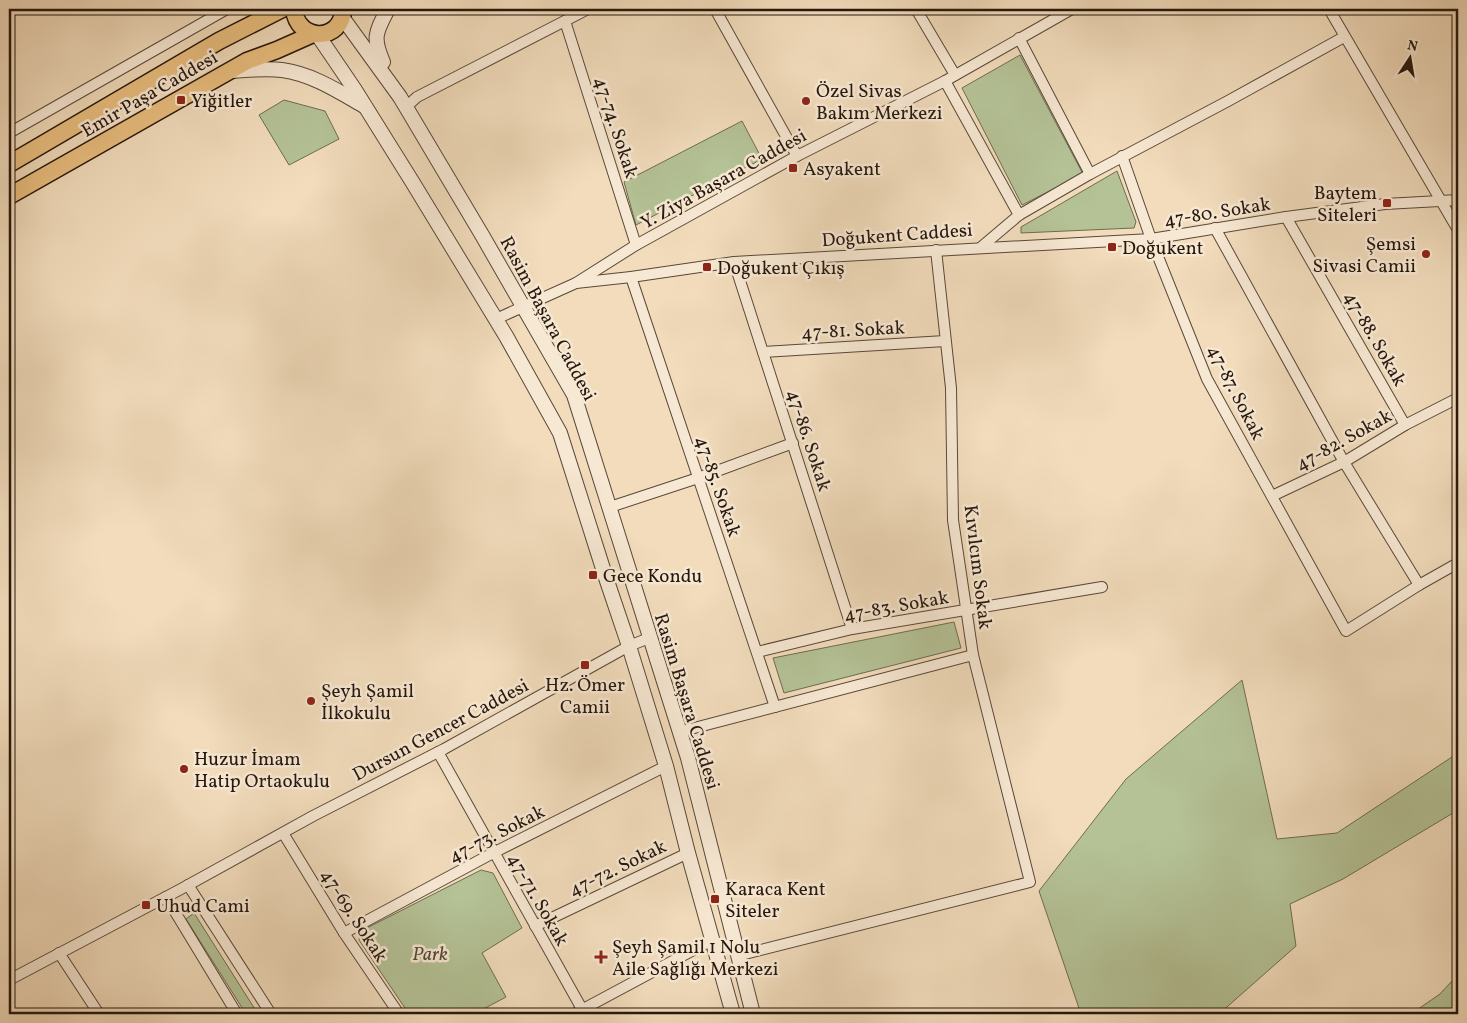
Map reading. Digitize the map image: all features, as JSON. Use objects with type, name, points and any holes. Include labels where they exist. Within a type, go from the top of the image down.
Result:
[{"type":"main road","name":"Emir Paşa Caddesi","points":[[9,164],[219,41],[282,9]]},
{"type":"main road","points":[[294,9],[295,18],[299,25],[315,34]]},
{"type":"main road","name":"Emir Paşa Caddesi","points":[[9,196],[247,61],[315,34],[329,32],[336,28],[344,11]]},
{"type":"street","points":[[9,133],[227,9]]},
{"type":"street","points":[[388,9],[376,30],[377,47],[403,102],[417,97],[588,9]]},
{"type":"street","points":[[716,9],[797,156]]},
{"type":"street","points":[[916,9],[955,76]]},
{"type":"street","name":"Y. Ziya Başara Caddesi","points":[[496,319],[576,282],[636,245],[797,156],[955,76],[1072,9]]},
{"type":"street","points":[[1329,9],[1443,201],[1458,230]]},
{"type":"street","name":"Rasim Başara Caddesi","points":[[344,11],[403,102],[574,395],[688,758],[753,1014]]},
{"type":"street","name":"47-74. Sokak","points":[[565,20],[636,245]]},
{"type":"street","points":[[315,34],[365,106],[496,319],[560,433],[605,575],[630,646],[666,766],[733,1014]]},
{"type":"street","name":"Doğukent Caddesi","points":[[576,282],[631,277],[734,262],[980,248],[1019,215],[1122,156],[1228,101],[1344,37]]},
{"type":"street","points":[[1019,38],[1090,174]]},
{"type":"street","points":[[228,72],[255,69],[282,70],[309,76],[331,86],[365,106]]},
{"type":"street","points":[[945,81],[1019,215]]},
{"type":"street","name":"47-87. Sokak","points":[[1122,156],[1151,239],[1207,379],[1346,631],[1419,585]]},
{"type":"street","name":"47-80. Sokak","points":[[980,248],[1151,239],[1286,217],[1385,204],[1458,200]]},
{"type":"street","name":"47-88. Sokak","points":[[1286,217],[1405,425]]},
{"type":"street","points":[[1215,228],[1344,462],[1419,585],[1458,563]]},
{"type":"street","name":"Kıvılcım Sokak","points":[[737,956],[1030,882],[973,654],[953,520],[951,388],[944,341],[936,250]]},
{"type":"street","name":"47-86. Sokak","points":[[734,262],[852,629]]},
{"type":"street","name":"47-85. Sokak","points":[[631,277],[775,707]]},
{"type":"street","name":"47-81. Sokak","points":[[763,352],[944,341]]},
{"type":"street","name":"47-82. Sokak","points":[[1272,496],[1344,462],[1405,425],[1458,398]]},
{"type":"street","points":[[610,507],[698,478],[793,443]]},
{"type":"street","name":"47-83. Sokak","points":[[757,652],[852,629],[1102,587]]},
{"type":"street","name":"Dursun Gencer Caddesi","points":[[9,980],[438,752],[630,646],[649,638]]},
{"type":"street","points":[[679,732],[973,654]]},
{"type":"street","name":"47-71. Sokak","points":[[438,752],[534,926],[578,1012]]},
{"type":"street","name":"47-73. Sokak","points":[[344,933],[493,853],[666,766]]},
{"type":"street","name":"47-69. Sokak","points":[[283,833],[344,933],[399,1014]]},
{"type":"street","name":"47-72. Sokak","points":[[534,926],[688,853]]},
{"type":"street","points":[[188,885],[271,1014]]},
{"type":"street","points":[[166,897],[237,1014]]},
{"type":"street","points":[[578,1012],[712,940]]},
{"type":"street","points":[[59,953],[99,1014]]},
{"type":"green space","points":[[1020,55],[1083,174],[1022,205],[962,88]]},
{"type":"green space","points":[[284,100],[325,111],[339,139],[289,165],[259,115]]},
{"type":"green space","points":[[742,121],[762,159],[636,225],[624,182]]},
{"type":"green space","points":[[1117,171],[1136,222],[1134,228],[1021,233],[1021,227]]},
{"type":"green space","points":[[954,622],[961,648],[784,693],[773,658]]},
{"type":"green space","points":[[1242,680],[1277,839],[1337,833],[1458,753],[1458,810],[1343,879],[1290,904],[1296,946],[1219,1014],[1081,1014],[1039,891],[1126,779]]},
{"type":"green space","name":"Park","points":[[481,870],[493,873],[522,928],[482,953],[506,997],[474,1014],[409,1014],[359,940],[361,931]]},
{"type":"green space","points":[[194,913],[258,1014],[246,1014],[186,919]]},
{"type":"green space","points":[[1458,978],[1458,1014],[1411,1014],[1440,994],[1451,982]]},
{"type":"place","name":"Yiğitler","points":[[181,100]]},
{"type":"place","name":"Özel Sivas Bakım Merkezi","points":[[806,101]]},
{"type":"place","name":"Asyakent","points":[[793,168]]},
{"type":"place","name":"Baytem Siteleri","points":[[1387,203]]},
{"type":"place","name":"Doğukent","points":[[1112,247]]},
{"type":"place","name":"Şemsi Sivasi Camii","points":[[1426,254]]},
{"type":"place","name":"Doğukent Çıkış","points":[[707,267]]},
{"type":"place","name":"Gece Kondu","points":[[593,575]]},
{"type":"place","name":"Hz. Ömer Camii","points":[[585,665]]},
{"type":"place","name":"Şeyh Şamil İlkokulu","points":[[311,701]]},
{"type":"place","name":"Huzur İmam Hatip Ortaokulu","points":[[184,769]]},
{"type":"place","name":"Karaca Kent Siteler","points":[[715,899]]},
{"type":"place","name":"Uhud Cami","points":[[146,905]]},
{"type":"place","name":"Şeyh Şamil 1 Nolu Aile Sağlığı Merkezi","points":[[601,957]]}]
